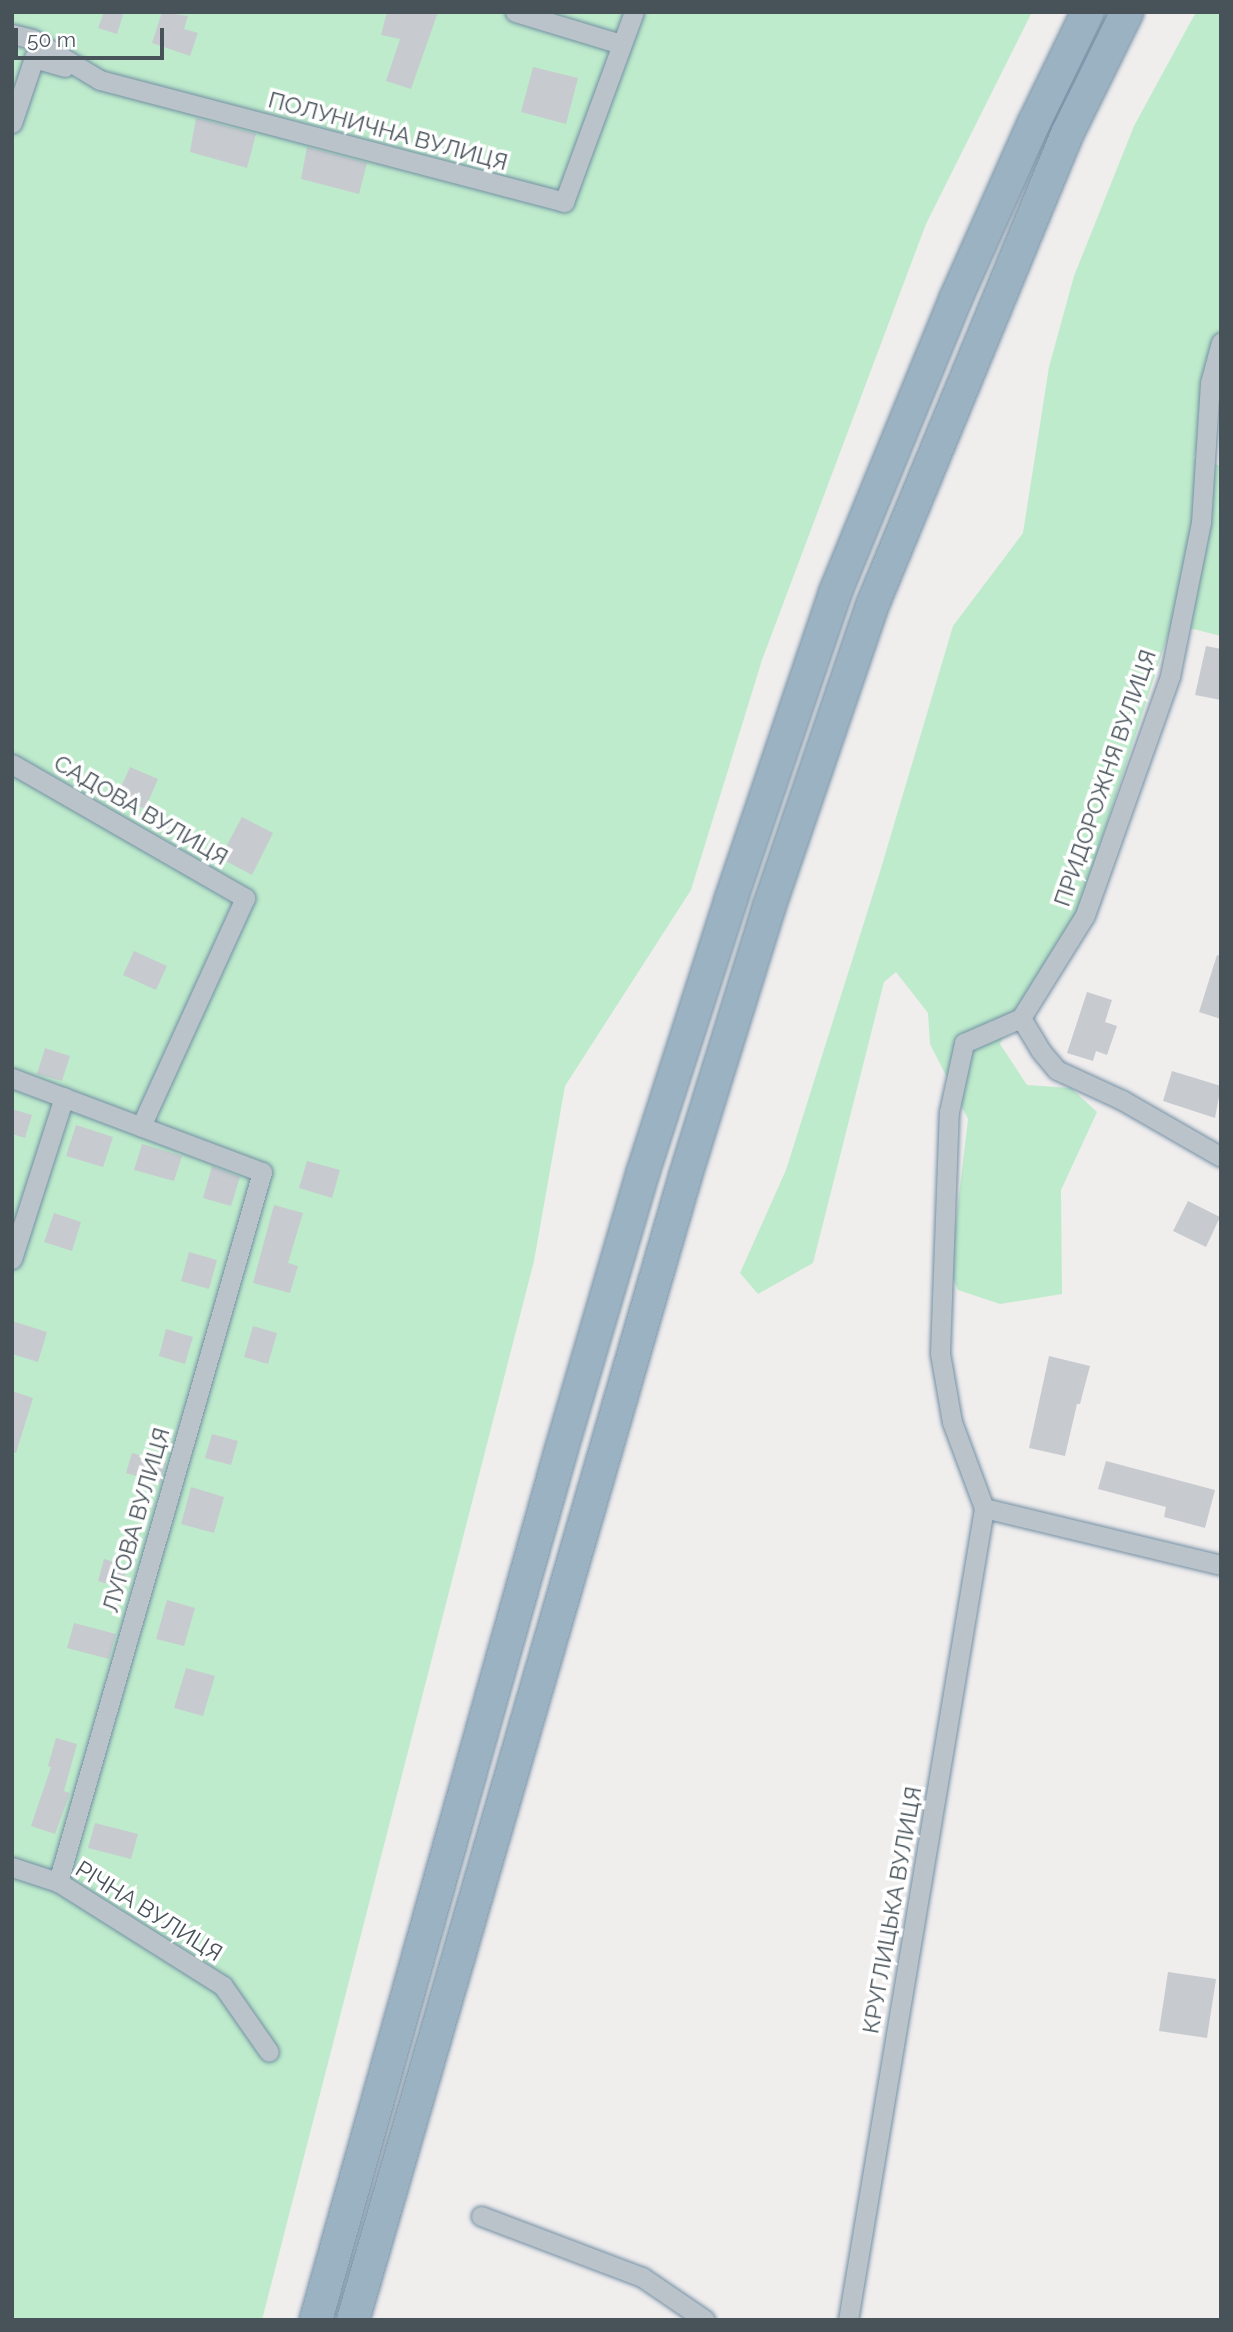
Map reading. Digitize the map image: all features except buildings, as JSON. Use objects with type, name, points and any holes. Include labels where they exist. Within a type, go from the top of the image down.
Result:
[{"type":"highway","points":[[317,2320],[564,1441],[643,1172],[731,899],[835,593],[956,298],[1034,123],[1088,12]]},
{"type":"highway","points":[[353,2320],[685,1177],[773,894],[872,606],[1062,147],[1127,12]]},
{"type":"street","points":[[514,12],[621,44]]},
{"type":"street","name":"ПОЛУНИЧНА ВУЛИЦЯ","points":[[12,34],[32,39],[100,80],[564,202],[634,12]]},
{"type":"street","points":[[12,123],[34,58],[326,140]]},
{"type":"street","name":"ПРИДОРОЖНЯ ВУЛИЦЯ","points":[[1021,1018],[1085,915],[1170,676],[1201,522],[1221,342]]},
{"type":"street","name":"САДОВА ВУЛИЦЯ","points":[[12,764],[245,898],[141,1126]]},
{"type":"street","points":[[1221,1157],[1122,1100],[1057,1070],[1040,1050],[1021,1018],[964,1043],[949,1112],[940,1353],[953,1422],[984,1508],[1221,1565]]},
{"type":"street","points":[[12,1078],[141,1126]]},
{"type":"street","points":[[12,1259],[64,1097]]},
{"type":"street","name":"ЛУГОВА ВУЛИЦЯ","points":[[58,1882],[262,1172],[141,1126]]},
{"type":"street","name":"КРУГЛИЦЬКА ВУЛИЦЯ","points":[[848,2320],[984,1508]]},
{"type":"street","name":"РІЧНА ВУЛИЦЯ","points":[[12,1867],[58,1882],[223,1986],[269,2052]]},
{"type":"street","points":[[481,2216],[642,2277],[705,2320]]},
{"type":"green space","points":[[12,12],[1032,12],[926,224],[762,660],[691,890],[565,1086],[534,1261],[262,2320],[12,2320]]},
{"type":"green space","points":[[1196,12],[1221,12],[1221,364],[1194,458],[1221,466],[1221,636],[1193,629],[1168,635],[1077,916],[1015,1011],[1000,1044],[1027,1085],[1071,1088],[1097,1112],[1061,1190],[1062,1294],[1000,1304],[958,1290],[950,1271],[968,1119],[930,1044],[928,1013],[896,972],[884,982],[813,1263],[758,1294],[740,1273],[786,1170],[879,875],[953,626],[1023,533],[1049,367],[1074,276],[1134,126]]}]
